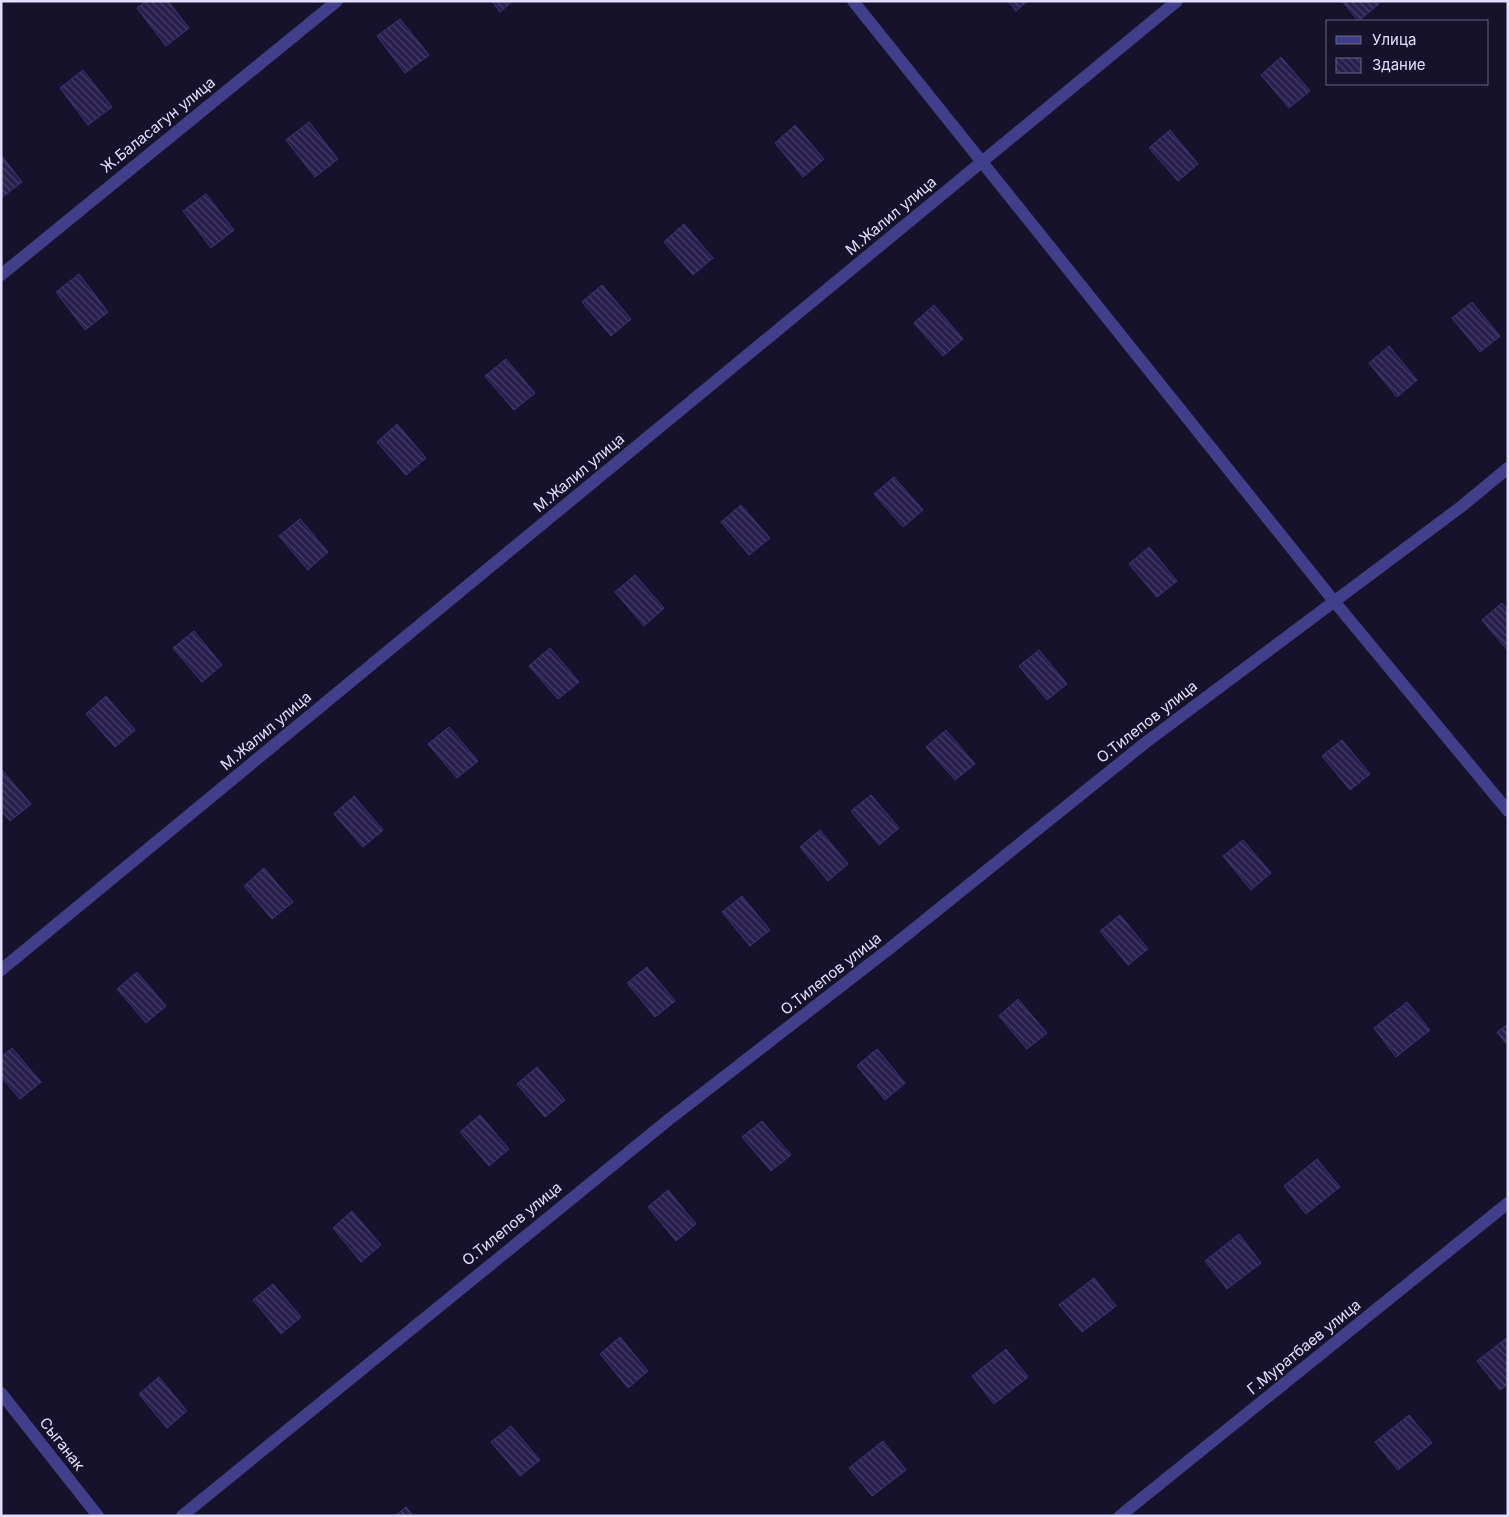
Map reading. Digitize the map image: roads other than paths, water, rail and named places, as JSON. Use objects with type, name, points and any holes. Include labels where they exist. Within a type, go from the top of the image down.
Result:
[{"type":"street","name":"Ж.Баласагун улица","points":[[1,275],[337,1]]},
{"type":"street","points":[[853,1],[1333,600],[1508,811]]},
{"type":"street","name":"М.Жалил улица","points":[[1,970],[1177,1]]},
{"type":"street","name":"О.Тилепов улица","points":[[182,1516],[666,1121],[889,949],[1145,743],[1333,600],[1462,506],[1508,468]]},
{"type":"street","name":"Г.Муратбаев улица","points":[[1120,1516],[1508,1203]]},
{"type":"street","name":"Сыганак","points":[[1,1393],[98,1516]]}]
